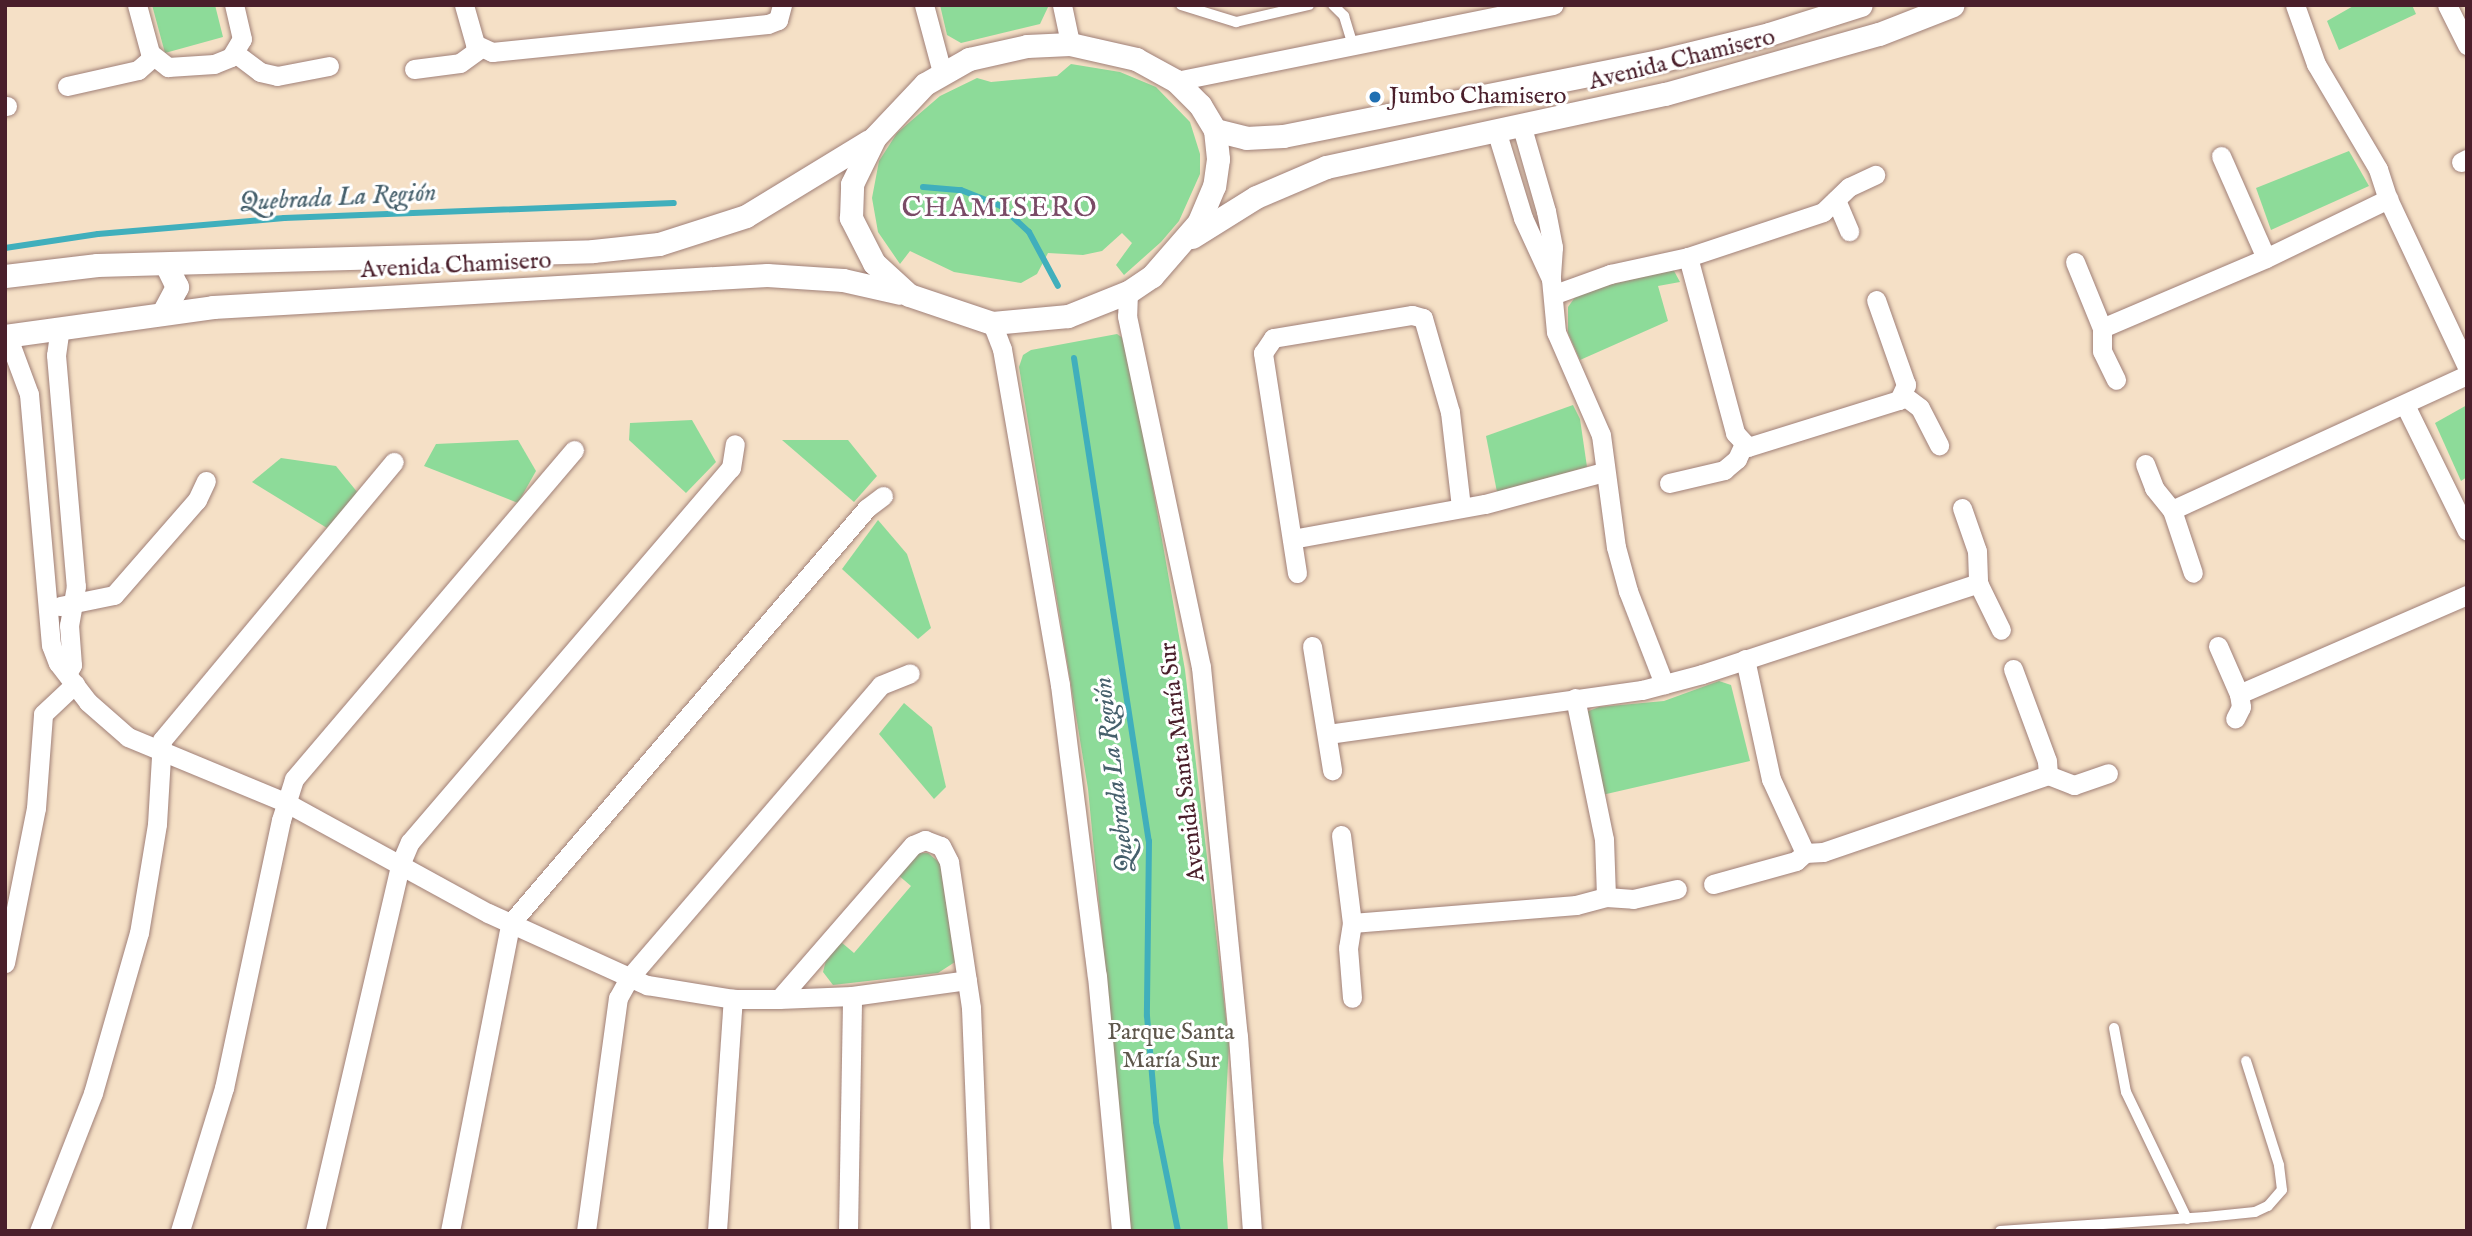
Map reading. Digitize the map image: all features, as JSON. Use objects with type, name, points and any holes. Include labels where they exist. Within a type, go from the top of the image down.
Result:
[{"type":"street","points":[[137,5],[152,58],[168,66],[222,62],[236,53],[242,39],[234,5]]},
{"type":"street","points":[[464,5],[472,39],[481,48],[492,52],[768,24],[778,20],[782,5]]},
{"type":"street","points":[[924,5],[942,72]]},
{"type":"street","points":[[1062,5],[1070,44]]},
{"type":"street","points":[[1176,81],[1553,5]]},
{"type":"street","name":"Avenida Chamisero","points":[[1215,130],[1246,138],[1283,136],[1659,61],[1861,5]]},
{"type":"street","name":"Avenida Chamisero","points":[[1186,240],[1256,197],[1326,167],[1762,69],[1879,34],[1953,5]]},
{"type":"street","points":[[2447,5],[2467,45]]},
{"type":"street","points":[[2302,8],[2316,64],[2360,134],[2467,367]]},
{"type":"street","points":[[909,296],[874,263],[851,218],[852,184],[874,137],[909,98],[942,72],[996,52],[1070,44],[1119,53],[1176,81],[1200,105],[1215,130],[1218,159],[1214,186],[1186,240],[1152,276],[1128,292],[1068,316],[992,323],[1002,349],[1060,685],[1098,988],[1121,1231]]},
{"type":"street","points":[[414,69],[460,63],[481,48]]},
{"type":"street","points":[[236,53],[268,75],[285,76],[329,66]]},
{"type":"street","points":[[66,86],[138,70],[152,58]]},
{"type":"street","points":[[1521,124],[1546,211],[1553,247],[1556,332],[1601,435],[1604,472],[1628,591],[1664,684]]},
{"type":"street","points":[[1496,130],[1523,218],[1553,287]]},
{"type":"street","name":"Avenida Chamisero","points":[[5,275],[97,265],[593,251],[659,244],[746,216],[874,137]]},
{"type":"street","points":[[2221,156],[2266,258]]},
{"type":"street","points":[[1553,287],[1688,257],[1823,212],[1849,187],[1875,175]]},
{"type":"street","points":[[1836,200],[1849,231]]},
{"type":"street","points":[[2102,328],[2266,258],[2388,200]]},
{"type":"street","points":[[1688,257],[1712,356],[1735,433],[1744,444],[1760,445],[1895,402],[1903,395],[1904,376],[1876,300]]},
{"type":"street","points":[[2076,262],[2102,328],[2102,351],[2116,380]]},
{"type":"street","points":[[163,313],[177,286],[166,264]]},
{"type":"street","name":"Avenida Chamisero","points":[[6,336],[163,313],[331,298],[787,275],[843,280],[909,296],[992,323]]},
{"type":"street","name":"Avenida Santa María Sur","points":[[1128,292],[1127,316],[1201,667],[1238,1036],[1252,1231]]},
{"type":"street","points":[[1297,573],[1262,353],[1273,338],[1412,314],[1423,318],[1450,412],[1461,507]]},
{"type":"street","points":[[5,963],[36,808],[43,714],[71,679],[72,604],[76,586],[55,349],[60,327]]},
{"type":"street","points":[[6,336],[29,394],[44,607],[53,652],[71,679],[105,720],[159,751],[285,802],[510,923],[629,978],[669,990],[733,999],[852,996],[967,980]]},
{"type":"street","points":[[2172,510],[2467,375]]},
{"type":"street","points":[[1903,395],[1920,408],[1939,445]]},
{"type":"street","points":[[2405,405],[2467,531]]},
{"type":"street","points":[[315,1231],[400,865],[410,842],[731,468],[735,444]]},
{"type":"street","points":[[1669,483],[1724,470],[1744,444]]},
{"type":"street","points":[[180,1231],[224,1088],[285,802],[294,779],[574,450]]},
{"type":"street","points":[[39,1231],[93,1093],[130,967],[157,824],[159,751],[173,724],[394,462]]},
{"type":"street","points":[[2145,464],[2154,488],[2172,510],[2193,573]]},
{"type":"street","points":[[1292,539],[1461,507],[1604,472]]},
{"type":"street","points":[[44,607],[114,595],[197,500],[206,481]]},
{"type":"street","points":[[450,1231],[510,923],[858,518],[883,496]]},
{"type":"street","points":[[1962,508],[1977,551],[1978,583],[2001,630]]},
{"type":"street","points":[[1328,734],[1664,684],[1978,583]]},
{"type":"street","points":[[2239,694],[2467,595]]},
{"type":"street","points":[[1312,646],[1332,770]]},
{"type":"street","points":[[2218,646],[2239,694],[2241,707],[2235,719]]},
{"type":"street","points":[[1745,659],[1771,779],[1805,853]]},
{"type":"street","points":[[2013,669],[2047,761],[2048,775]]},
{"type":"street","points":[[586,1231],[618,998],[629,978],[881,685],[910,673]]},
{"type":"street","points":[[1575,698],[1604,839],[1606,897]]},
{"type":"street","points":[[1713,884],[1789,863],[1805,853],[1823,852],[2048,775],[2074,785],[2108,773]]},
{"type":"street","points":[[1341,835],[1352,923],[1348,948],[1352,998]]},
{"type":"street","points":[[779,999],[910,848],[925,840],[941,846],[948,859],[967,980],[981,1231]]},
{"type":"street","points":[[1352,923],[1576,905],[1606,897],[1633,899],[1676,889]]},
{"type":"street","points":[[848,1231],[852,996]]},
{"type":"street","points":[[717,1231],[733,999]]},
{"type":"lane","points":[[1185,7],[1236,22],[1309,5]]},
{"type":"lane","points":[[1334,5],[1344,16],[1353,45]]},
{"type":"lane","points":[[2114,1028],[2126,1092],[2187,1219]]},
{"type":"lane","points":[[2000,1231],[2187,1219],[2255,1212],[2269,1206],[2282,1190],[2246,1061]]},
{"type":"green space","points":[[152,5],[215,5],[223,37],[165,53]]},
{"type":"green space","points":[[940,5],[1049,5],[1040,24],[961,43],[947,35]]},
{"type":"green space","points":[[2355,5],[2412,5],[2416,14],[2339,50],[2327,21]]},
{"type":"green space","points":[[1071,64],[1120,72],[1156,87],[1190,122],[1200,154],[1200,174],[1179,221],[1161,242],[1124,275],[1116,265],[1132,243],[1122,233],[1102,251],[1083,255],[1048,253],[1037,274],[1021,283],[954,272],[910,251],[900,264],[878,232],[872,198],[879,161],[897,133],[940,96],[977,78],[991,82],[1057,76]]},
{"type":"green space","points":[[2349,151],[2369,186],[2271,230],[2256,188]]},
{"type":"green space","points":[[1673,269],[1680,282],[1658,286],[1668,321],[1580,360],[1568,333],[1568,307],[1578,293]]},
{"type":"green space","name":"Parque Santa María Sur","points":[[1117,334],[1127,341],[1185,670],[1229,1044],[1223,1160],[1228,1231],[1131,1231],[1088,789],[1019,367],[1023,355],[1031,350]]},
{"type":"green space","points":[[1573,405],[1580,419],[1587,467],[1497,492],[1486,436]]},
{"type":"green space","points":[[2467,405],[2467,477],[2461,481],[2435,423]]},
{"type":"green space","points":[[692,420],[716,462],[686,493],[629,440],[630,423]]},
{"type":"green space","points":[[518,440],[536,471],[518,503],[424,466],[436,444]]},
{"type":"green space","points":[[782,440],[848,440],[877,476],[854,502]]},
{"type":"green space","points":[[281,458],[336,466],[358,493],[327,528],[252,482]]},
{"type":"green space","points":[[878,520],[907,554],[931,628],[918,639],[842,569]]},
{"type":"green space","points":[[1719,681],[1731,685],[1750,761],[1602,795],[1586,712],[1599,707],[1664,701]]},
{"type":"green space","points":[[904,703],[932,727],[946,787],[934,799],[879,734]]},
{"type":"green space","points":[[918,853],[928,853],[940,863],[955,962],[938,973],[833,985],[823,972],[826,960],[841,942],[854,953],[911,886],[897,874]]},
{"type":"waterway","name":"Quebrada La Región","points":[[923,187],[961,190],[1001,206],[1029,232],[1058,286]]},
{"type":"waterway","name":"Quebrada La Región","points":[[5,248],[98,234],[284,218],[674,203]]},
{"type":"waterway","name":"Quebrada La Región","points":[[1074,358],[1149,841],[1147,1016],[1156,1122],[1178,1231]]},
{"type":"place","name":"Jumbo Chamisero","points":[[1375,97]]},
{"type":"district","name":"CHAMISERO","points":[[1000,209]]}]
